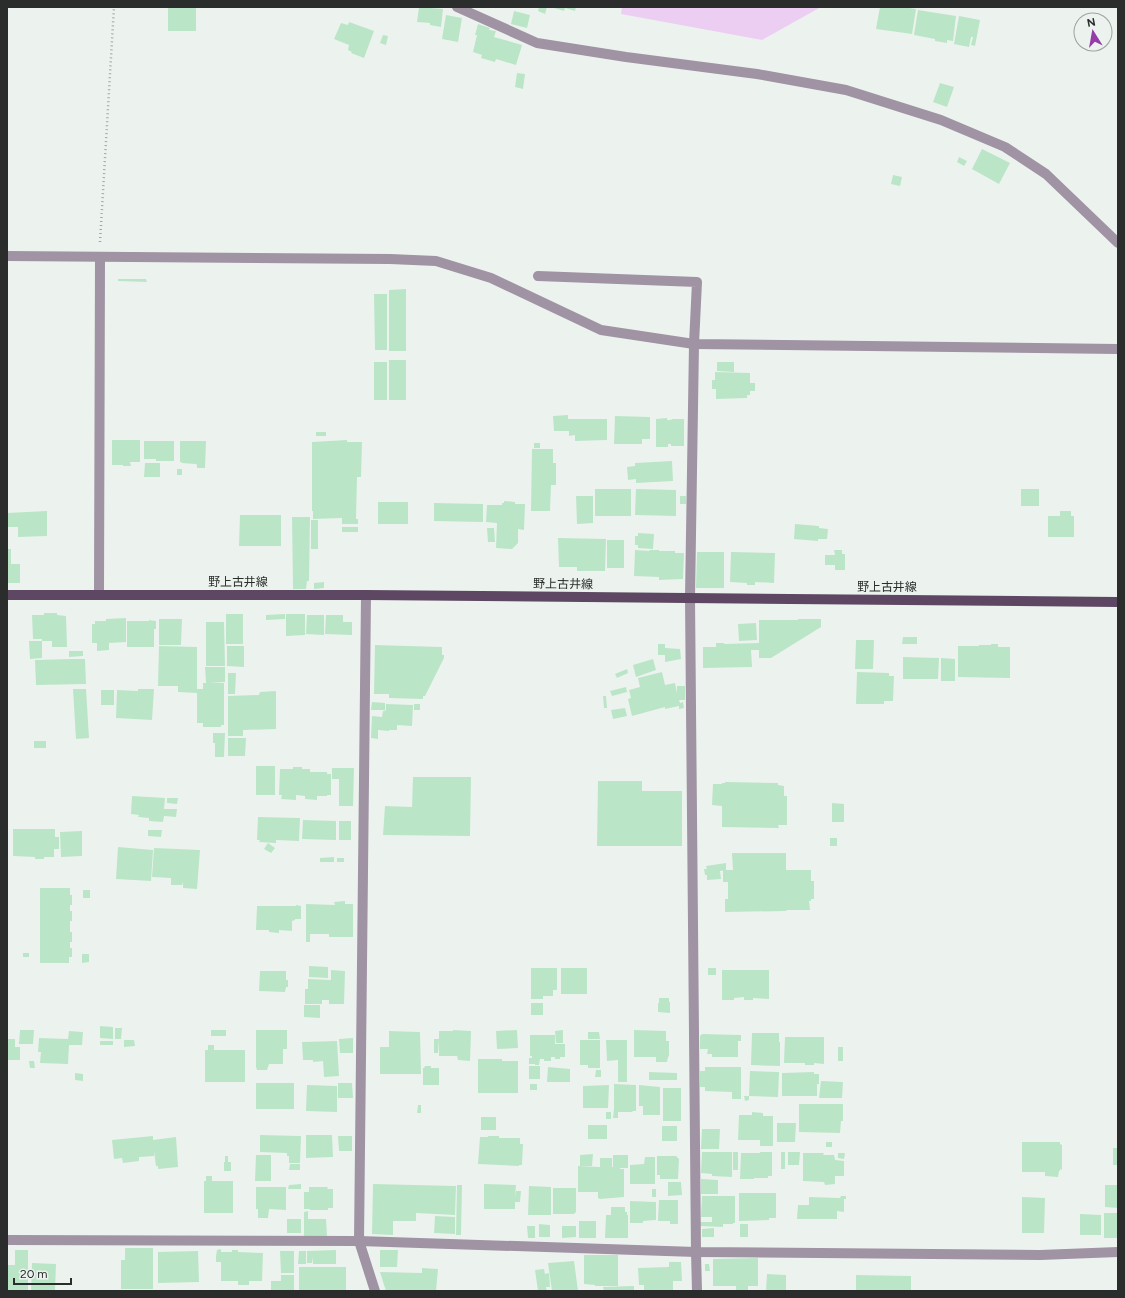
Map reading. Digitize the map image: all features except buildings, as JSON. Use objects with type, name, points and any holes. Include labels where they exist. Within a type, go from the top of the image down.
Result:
[{"type":"main road","name":"野上古井線","points":[[7,595],[99,596],[366,594],[1118,602]]},
{"type":"street","points":[[458,7],[537,43],[626,57],[757,74],[846,90],[941,120],[1005,146],[1046,174],[1118,243]]},
{"type":"street","points":[[7,256],[382,258],[436,261],[491,278],[601,330],[694,344],[1118,349]]},
{"type":"street","points":[[99,596],[100,257]]},
{"type":"street","points":[[538,276],[697,282],[694,344],[690,598],[697,1291]]},
{"type":"street","points":[[366,594],[359,1241],[375,1291]]},
{"type":"street","points":[[7,1240],[359,1241],[696,1252],[1035,1255],[1118,1252]]},
{"type":"path","points":[[100,257],[114,7]]},
{"type":"shaded area","points":[[622,7],[821,7],[762,40],[621,14]]}]
